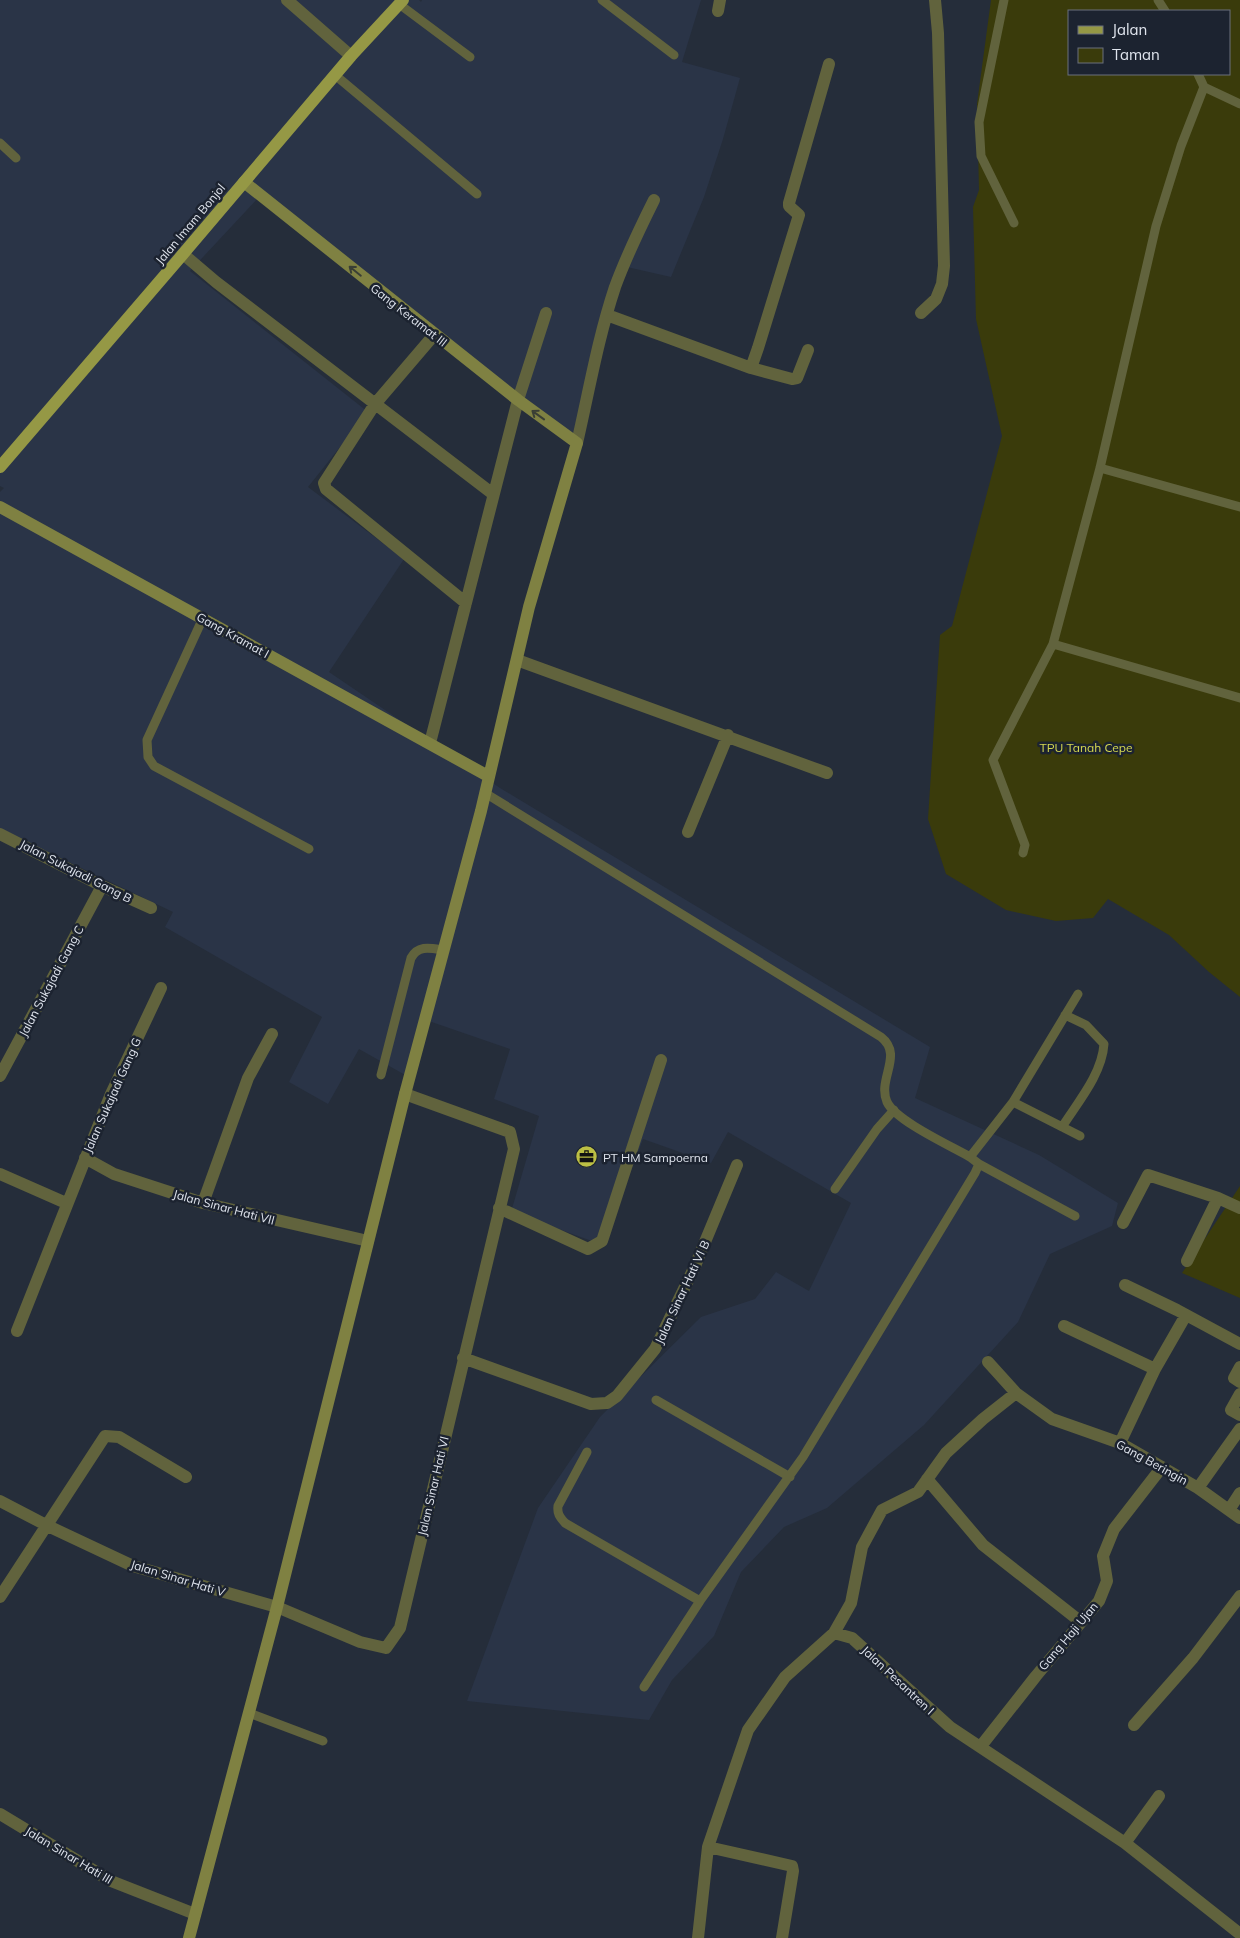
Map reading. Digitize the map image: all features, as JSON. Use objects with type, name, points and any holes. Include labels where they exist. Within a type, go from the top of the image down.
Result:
[{"type":"main road","name":"Jalan Imam Bonjol","points":[[0,467],[351,56],[401,2]]},
{"type":"street","points":[[287,0],[351,56]]},
{"type":"street","points":[[921,313],[936,299],[942,284],[944,266],[938,33],[935,0]]},
{"type":"street","points":[[751,368],[799,214],[789,203],[829,64]]},
{"type":"street","name":"Gang Keramat III","points":[[244,182],[434,335],[577,443]]},
{"type":"street","points":[[189,1938],[277,1607],[368,1241],[485,793],[529,607],[577,443],[607,315],[629,253],[654,200]]},
{"type":"street","points":[[183,254],[493,494]]},
{"type":"street","points":[[430,743],[518,400],[546,313]]},
{"type":"street","points":[[607,315],[751,368],[794,379],[797,378],[808,350]]},
{"type":"street","points":[[434,335],[375,404],[326,476],[324,483],[326,488],[466,603]]},
{"type":"street","name":"Gang Kramat I","points":[[0,507],[488,776]]},
{"type":"street","points":[[517,660],[827,772]]},
{"type":"street","points":[[688,832],[728,735]]},
{"type":"street","name":"Jalan Sukajadi Gang B","points":[[0,834],[102,886],[151,908]]},
{"type":"street","name":"Jalan Sukajadi Gang C","points":[[0,1076],[102,886]]},
{"type":"street","name":"Jalan Sukajadi Gang G","points":[[16,1331],[118,1078],[161,988]]},
{"type":"street","points":[[203,1204],[248,1078],[272,1034]]},
{"type":"street","points":[[499,1208],[588,1249],[602,1241],[661,1060]]},
{"type":"street","name":"Jalan Sinar Hati VI","points":[[277,1607],[360,1642],[386,1648],[400,1628],[514,1149],[510,1132],[406,1094]]},
{"type":"street","name":"Jalan Sinar Hati VII","points":[[85,1158],[114,1174],[203,1204],[368,1241]]},
{"type":"street","name":"Jalan Sinar Hati VI B","points":[[463,1358],[591,1404],[607,1403],[617,1396],[655,1349],[694,1266],[737,1165]]},
{"type":"street","points":[[0,1174],[66,1203]]},
{"type":"street","points":[[1123,1223],[1148,1175],[1218,1198],[1240,1208]]},
{"type":"street","points":[[1187,1261],[1218,1198]]},
{"type":"street","points":[[1126,1286],[1240,1344]]},
{"type":"street","points":[[1120,1443],[1155,1370],[1186,1315]]},
{"type":"street","points":[[1064,1326],[1155,1370]]},
{"type":"street","name":"Gang Beringin","points":[[988,1362],[1016,1392],[1052,1419],[1120,1443],[1198,1488],[1240,1518]]},
{"type":"street","points":[[1240,1367],[1234,1378],[1240,1382]]},
{"type":"street","points":[[698,1938],[708,1847],[748,1730],[785,1677],[834,1633],[851,1603],[862,1547],[882,1510],[918,1492],[946,1452],[1016,1392]]},
{"type":"street","points":[[1240,1394],[1231,1410],[1240,1415]]},
{"type":"street","points":[[1198,1488],[1240,1429]]},
{"type":"street","points":[[0,1597],[105,1436],[119,1437],[186,1477]]},
{"type":"street","name":"Gang Haji Ujan","points":[[981,1746],[1098,1601],[1107,1581],[1103,1556],[1114,1529],[1162,1467]]},
{"type":"street","points":[[927,1479],[983,1545],[1081,1622]]},
{"type":"street","points":[[1229,1510],[1240,1493]]},
{"type":"street","name":"Jalan Sinar Hati V","points":[[0,1501],[133,1566],[277,1607]]},
{"type":"street","points":[[1134,1725],[1193,1658],[1240,1596]]},
{"type":"street","name":"Jalan Pesantren I","points":[[834,1633],[852,1638],[950,1728],[981,1746],[1125,1843],[1240,1934]]},
{"type":"street","points":[[1125,1843],[1159,1796]]},
{"type":"street","name":"Jalan Sinar Hati III","points":[[0,1814],[111,1881],[195,1914]]},
{"type":"street","points":[[708,1847],[792,1866],[793,1871],[782,1938]]},
{"type":"lane","points":[[602,0],[674,56]]},
{"type":"lane","points":[[1004,0],[979,122],[979,142],[981,156],[999,196],[1014,223]]},
{"type":"lane","points":[[401,2],[470,56]]},
{"type":"lane","points":[[335,75],[477,194]]},
{"type":"lane","points":[[1198,75],[1204,87],[1240,104]]},
{"type":"lane","points":[[1023,853],[1025,845],[993,760],[1052,644],[1100,468],[1156,226],[1181,146],[1204,87]]},
{"type":"lane","points":[[0,143],[16,158]]},
{"type":"lane","points":[[1100,468],[1240,506]]},
{"type":"lane","points":[[203,618],[147,740],[148,757],[154,766],[309,848]]},
{"type":"lane","points":[[1052,644],[1240,698]]},
{"type":"lane","points":[[485,793],[888,1042],[891,1050],[885,1090],[888,1102],[894,1110],[910,1124],[1074,1216]]},
{"type":"lane","points":[[380,1075],[410,958],[420,948],[426,947],[443,950]]},
{"type":"lane","points":[[970,1157],[1013,1102],[1078,994]]},
{"type":"lane","points":[[1062,1127],[1097,1070],[1103,1058],[1104,1044],[1086,1025],[1065,1015]]},
{"type":"lane","points":[[1013,1102],[1080,1136]]},
{"type":"lane","points":[[835,1189],[877,1129],[894,1110]]},
{"type":"lane","points":[[644,1687],[700,1601],[790,1476],[970,1182],[979,1164]]},
{"type":"lane","points":[[656,1400],[790,1476]]},
{"type":"lane","points":[[587,1452],[558,1506],[557,1512],[560,1517],[565,1523],[700,1601]]},
{"type":"lane","points":[[249,1713],[323,1741]]},
{"type":"shaded area","points":[[0,0],[419,0],[421,2],[422,0],[701,0],[682,62],[740,78],[704,197],[671,277],[627,267],[574,435],[258,198],[190,271],[368,412],[308,487],[404,559],[329,672],[500,788],[930,1047],[915,1098],[1039,1155],[1118,1203],[1112,1226],[1050,1254],[1018,1322],[924,1425],[827,1508],[784,1527],[741,1572],[714,1636],[672,1680],[649,1720],[467,1701],[538,1508],[600,1417],[701,1317],[755,1299],[776,1272],[809,1291],[851,1203],[728,1132],[711,1163],[643,1139],[603,1245],[511,1212],[539,1116],[494,1099],[510,1049],[423,1019],[407,1076],[359,1049],[328,1104],[289,1082],[322,1017],[165,927],[173,912],[2,830],[0,831],[0,492],[4,488],[0,486]]},
{"type":"green space","name":"TPU Tanah Cepe","points":[[991,0],[1240,0],[1240,997],[1209,972],[1169,935],[1108,899],[1093,918],[1056,921],[1006,910],[946,874],[928,819],[940,635],[952,626],[1002,436],[976,319],[973,207],[979,190],[977,104]]},
{"type":"green space","points":[[1240,1186],[1240,1298],[1182,1273]]},
{"type":"place","name":"PT HM Sampoerna","points":[[587,1157]]}]
